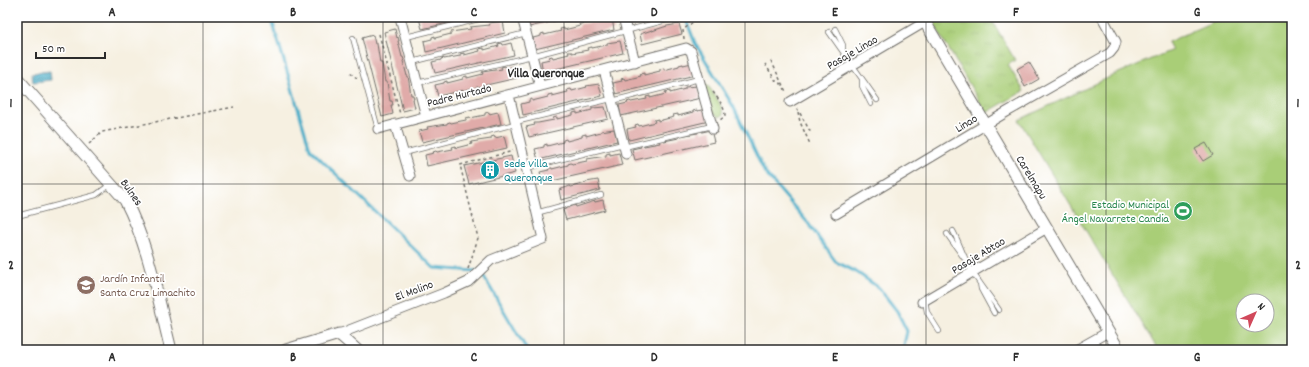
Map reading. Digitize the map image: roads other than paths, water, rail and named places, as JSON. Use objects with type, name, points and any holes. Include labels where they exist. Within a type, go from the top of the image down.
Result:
[{"type":"street","points":[[400,17],[426,116]]},
{"type":"street","points":[[522,17],[540,86]]},
{"type":"street","points":[[623,17],[636,62]]},
{"type":"street","name":"Linao","points":[[836,214],[1110,53],[1116,45],[1116,42],[1102,17]]},
{"type":"street","name":"Pasaje Linao","points":[[791,101],[853,65],[924,20]]},
{"type":"street","name":"Carelmapu","points":[[924,20],[1119,350]]},
{"type":"street","name":"Padre Hurtado","points":[[378,129],[509,96],[540,86],[686,48],[691,51],[699,79]]},
{"type":"street","points":[[604,70],[624,148]]},
{"type":"street","name":"Bulnes","points":[[17,78],[82,150],[124,200],[135,220],[144,246],[171,350]]},
{"type":"street","points":[[699,79],[713,128]]},
{"type":"street","points":[[509,96],[536,212]]},
{"type":"street","points":[[399,123],[404,153],[410,176]]},
{"type":"street","name":"El Molino","points":[[286,350],[339,334],[444,293],[468,282],[491,260],[542,239],[536,212]]},
{"type":"street","name":"Pasaje Abtao","points":[[923,301],[1047,228]]},
{"type":"street","points":[[1076,350],[1108,332]]},
{"type":"street","points":[[339,334],[357,350]]},
{"type":"lane","points":[[406,37],[487,17]]},
{"type":"lane","points":[[417,83],[627,32],[674,18]]},
{"type":"lane","points":[[835,29],[843,45],[843,50]]},
{"type":"lane","points":[[829,32],[877,100]]},
{"type":"lane","points":[[412,62],[526,33]]},
{"type":"lane","points":[[354,38],[378,129]]},
{"type":"lane","points":[[404,153],[515,123],[699,79]]},
{"type":"lane","points":[[862,80],[862,86],[871,104]]},
{"type":"lane","points":[[526,168],[713,128]]},
{"type":"lane","points":[[17,216],[96,195],[111,184]]},
{"type":"lane","points":[[536,212],[601,195]]},
{"type":"lane","points":[[953,231],[964,251],[965,259]]},
{"type":"lane","points":[[947,234],[999,310]]},
{"type":"lane","points":[[980,283],[981,289],[994,313]]},
{"type":"lane","points":[[923,301],[927,312],[939,331]]},
{"type":"water","points":[[50,71],[51,80],[33,82],[32,73]]},
{"type":"waterway","points":[[271,17],[310,149],[434,268],[476,271]]},
{"type":"waterway","points":[[685,17],[695,43],[733,106],[765,173],[808,223],[836,262],[858,273],[879,288],[897,311],[907,331],[903,350]]},
{"type":"waterway","points":[[481,272],[527,350]]},
{"type":"place","name":"Sede Villa Queronque","points":[[490,170]]},
{"type":"place","name":"Estadio Municipal Ángel Navarrete Candia","points":[[1183,211]]},
{"type":"place","name":"Jardín Infantil Santa Cruz Limachito","points":[[86,285]]},
{"type":"district","name":"Villa Queronque","points":[[546,72]]}]
